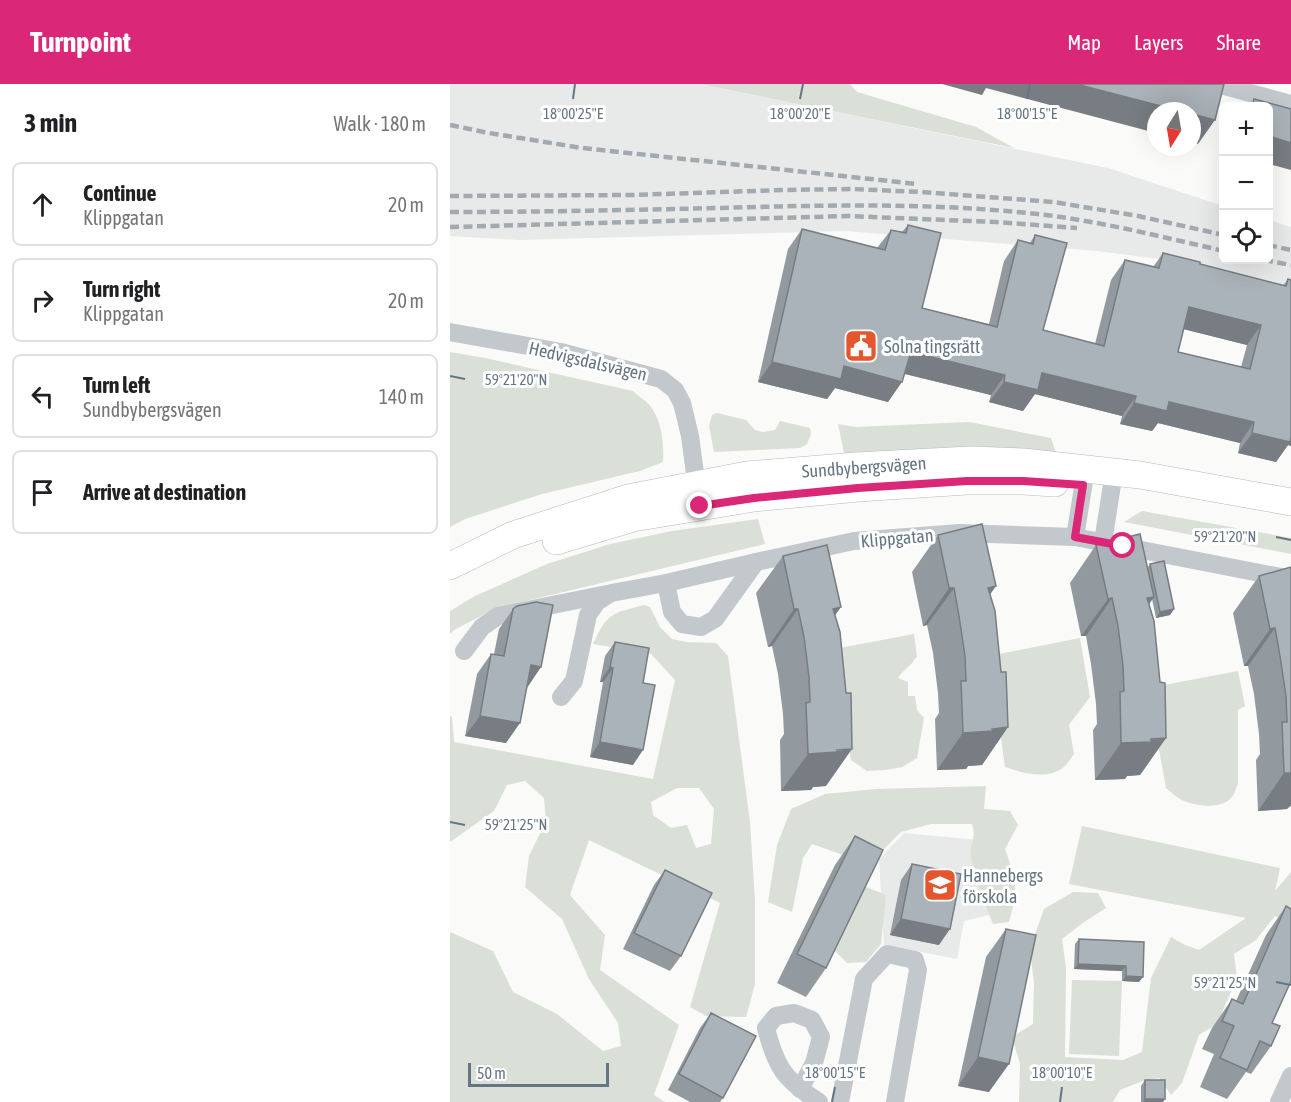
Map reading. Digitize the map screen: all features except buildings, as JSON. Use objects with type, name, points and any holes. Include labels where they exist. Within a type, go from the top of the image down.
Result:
[{"type":"main road","name":"Sundbybergsvägen","points":[[450,585],[518,552],[633,518],[747,475],[970,460],[1023,462],[1084,477],[1113,480],[1168,480],[1291,502]]},
{"type":"main road","name":"Sundbybergsvägen","points":[[1113,480],[1291,517]]},
{"type":"main road","name":"Sundbybergsvägen","points":[[450,566],[524,532],[628,498],[698,495]]},
{"type":"street","points":[[1217,84],[1291,104]]},
{"type":"street","name":"Hedvigsdalsvägen","points":[[450,332],[561,352],[661,379],[675,390],[682,403],[690,436],[698,495]]},
{"type":"street","points":[[1075,537],[1084,477]]},
{"type":"street","points":[[1103,542],[1113,480]]},
{"type":"street","name":"Klippgatan","points":[[464,651],[482,627],[498,616],[666,583],[854,541],[960,533],[1075,537],[1291,579]]},
{"type":"street","points":[[666,583],[672,612],[682,624],[701,627],[715,619],[756,562]]},
{"type":"street","points":[[561,697],[574,681],[588,615],[597,602],[612,593]]},
{"type":"street","points":[[840,1102],[864,979],[887,954],[915,960],[918,970],[895,1102]]},
{"type":"street","points":[[1279,1102],[1291,1076]]},
{"type":"street","points":[[800,1089],[819,1102]]},
{"type":"shaded area","points":[[450,84],[700,84],[1108,168],[1219,205],[1219,264],[1273,264],[1273,221],[1291,227],[1291,291],[1190,263],[1097,251],[845,231],[519,240],[450,236]]},
{"type":"shaded area","points":[[700,84],[850,84],[857,92],[976,127],[1014,148]]},
{"type":"shaded area","points":[[450,352],[633,391],[649,405],[658,419],[663,441],[663,462],[640,471],[542,494],[465,519],[450,527]]},
{"type":"shaded area","points":[[717,413],[746,420],[755,430],[763,432],[775,430],[780,421],[810,428],[811,434],[807,444],[800,448],[714,452],[709,426],[712,415]]},
{"type":"shaded area","points":[[969,422],[1051,438],[1056,453],[977,446],[845,458],[838,424],[855,427]]},
{"type":"shaded area","points":[[1142,511],[1291,538],[1291,554],[1124,522]]},
{"type":"shaded area","points":[[758,519],[765,544],[496,608],[450,634],[450,611],[475,596],[547,564],[610,544],[672,531]]},
{"type":"shaded area","points":[[644,605],[650,607],[660,627],[672,639],[716,643],[728,656],[750,822],[755,901],[755,984],[746,1017],[706,1016],[690,1007],[720,903],[589,840],[570,895],[605,935],[600,970],[679,1025],[654,1095],[665,1102],[450,1102],[450,932],[493,951],[513,992],[557,1014],[603,1051],[621,1046],[618,1023],[589,979],[562,919],[525,887],[529,856],[546,821],[544,798],[525,781],[507,785],[494,811],[450,842],[450,716],[452,717],[454,742],[653,779],[675,680],[651,654],[593,644],[607,620],[612,616]],"holes":[[[677,788],[699,788],[714,809],[711,844],[696,848],[687,825],[671,828],[653,815],[651,802]]]},
{"type":"shaded area","points":[[914,634],[917,657],[898,678],[908,682],[908,696],[915,696],[917,710],[924,718],[917,758],[902,767],[867,771],[851,760],[840,705],[834,649]]},
{"type":"shaded area","points":[[1080,638],[1090,697],[1069,725],[1074,754],[1065,766],[1051,773],[1036,774],[1005,767],[989,656]]},
{"type":"shaded area","points":[[1238,671],[1245,706],[1238,710],[1238,783],[1235,792],[1229,800],[1213,806],[1193,804],[1182,800],[1166,788],[1148,688]]},
{"type":"shaded area","points":[[986,786],[984,809],[1010,811],[1018,825],[1005,849],[1015,885],[1009,922],[993,924],[983,899],[971,857],[974,833],[972,824],[931,824],[901,832],[869,864],[812,844],[803,858],[792,912],[768,902],[777,845],[791,809],[825,794],[876,789]]},
{"type":"shaded area","points":[[1082,826],[1280,868],[1275,891],[1291,872],[1291,924],[1275,916],[1256,940],[1234,954],[1237,978],[1217,1024],[1199,1035],[1182,1083],[1171,1095],[1159,1078],[1120,1090],[1113,1102],[1019,1102],[1020,1064],[1012,1037],[1033,1024],[1034,984],[1030,949],[1044,909],[1073,892],[1098,893],[1106,908],[1062,939],[1066,968],[1065,1057],[1123,1060],[1142,1052],[1151,978],[1171,937],[1199,950],[1246,918],[1069,884]]},
{"type":"shaded area","name":"Hannebergs förskola","points":[[904,833],[989,841],[1006,911],[964,921],[957,959],[884,945],[879,859]]},
{"type":"shaded area","points":[[864,886],[886,895],[881,944],[866,962],[847,963],[835,951]]},
{"type":"shaded area","points":[[1072,980],[1122,981],[1119,1056],[1069,1054]]},
{"type":"railway","points":[[450,125],[582,148],[917,184]]},
{"type":"railway","points":[[450,196],[632,195],[852,189],[921,192],[1054,202],[1138,216],[1219,234]]},
{"type":"railway","points":[[450,212],[844,206],[970,208],[1075,219],[1219,250]]},
{"type":"railway","points":[[450,227],[848,216],[1077,228]]},
{"type":"railway","points":[[1273,246],[1291,250]]},
{"type":"railway","points":[[1273,262],[1291,265]]},
{"type":"place","name":"Solna tingsrätt","points":[[861,346]]},
{"type":"place","name":"Hannebergs förskola","points":[[940,885]]},
{"type":"route","points":[[700,506],[754,498],[858,488],[967,481],[1023,481],[1083,485],[1075,537],[1123,546]]}]
